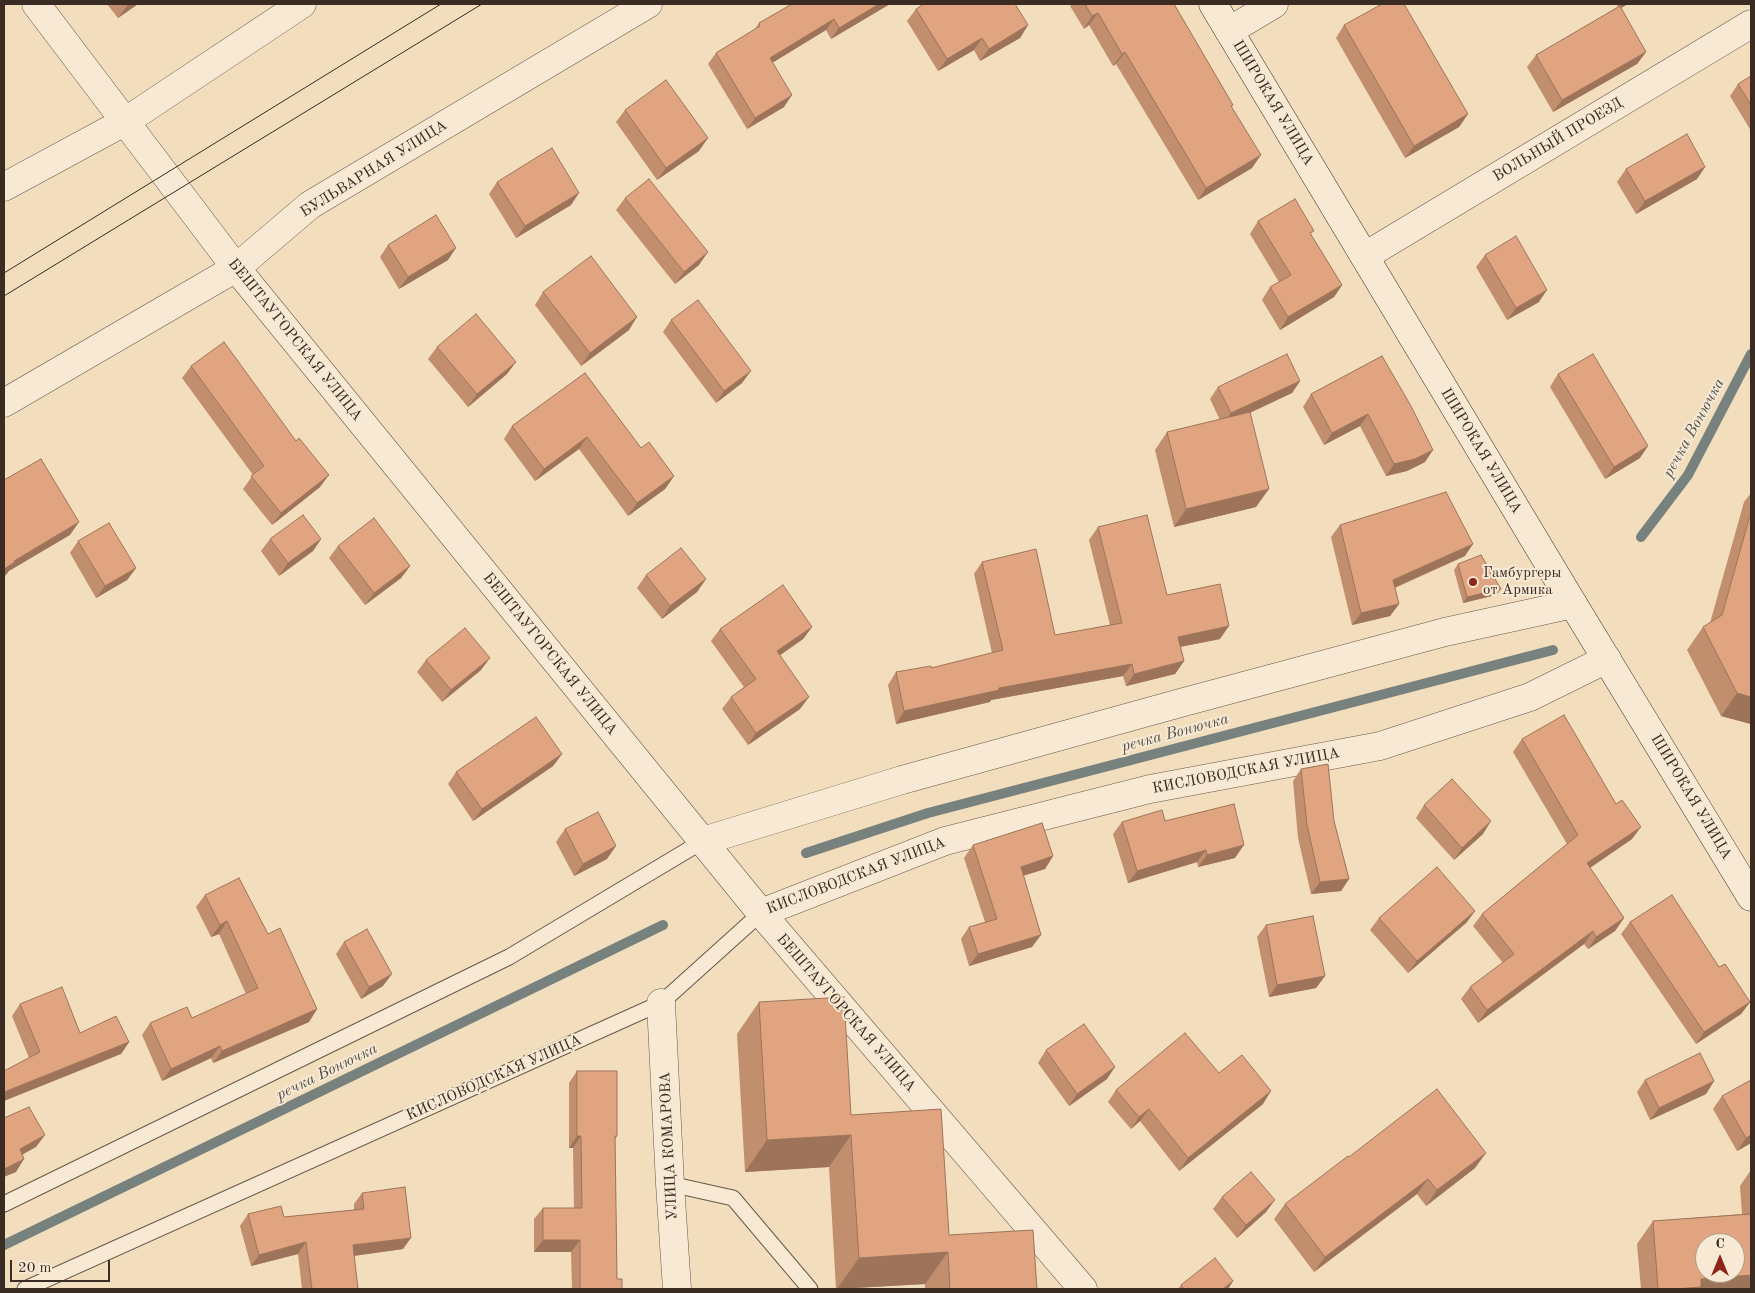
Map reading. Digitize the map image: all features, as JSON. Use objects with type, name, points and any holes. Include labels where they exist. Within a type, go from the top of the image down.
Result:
[{"type":"street","name":"БЕШТАУГОРСКАЯ УЛИЦА","points":[[36,4],[236,268],[761,913],[1083,1289]]},
{"type":"street","points":[[4,187],[126,121],[302,4]]},
{"type":"street","name":"БУЛЬВАРНАЯ УЛИЦА","points":[[4,404],[236,268],[310,205],[648,4]]},
{"type":"street","name":"ШИРОКАЯ УЛИЦА","points":[[1213,4],[1751,897]]},
{"type":"street","points":[[1229,31],[1274,4]]},
{"type":"street","name":"ВОЛЬНЫЙ ПРОЕЗД","points":[[1365,256],[1751,24]]},
{"type":"street","points":[[703,841],[902,780],[1221,692],[1445,632],[1573,604]]},
{"type":"street","name":"КИСЛОВОДСКАЯ УЛИЦА","points":[[761,913],[945,841],[1150,789],[1380,746],[1530,697],[1606,659]]},
{"type":"street","name":"УЛИЦА КОМАРОВА","points":[[662,1003],[677,1289]]},
{"type":"lane","points":[[4,1204],[509,957],[703,841]]},
{"type":"lane","name":"КИСЛОВОДСКАЯ УЛИЦА","points":[[25,1289],[662,1003],[761,913]]},
{"type":"lane","points":[[670,1184],[733,1198],[810,1289]]},
{"type":"building","points":[[792,4],[879,4],[839,28],[834,19],[770,58],[792,95],[755,118],[716,53],[760,26],[759,23]]},
{"type":"building","points":[[924,4],[1015,4],[1028,25],[989,49],[982,38],[947,59],[916,9]]},
{"type":"building","points":[[1085,4],[1174,4],[1233,105],[1231,106],[1261,155],[1206,188],[1125,52],[1122,54],[1098,13],[1092,16]]},
{"type":"building","points":[[1382,4],[1404,4],[1468,114],[1414,146],[1344,25]]},
{"type":"building","points":[[1620,6],[1646,52],[1562,100],[1536,55]]},
{"type":"building","points":[[1751,76],[1751,105],[1738,84]]},
{"type":"building","points":[[666,80],[708,138],[666,168],[625,110]]},
{"type":"building","points":[[1687,134],[1705,167],[1645,201],[1626,169]]},
{"type":"building","points":[[552,148],[579,193],[525,226],[497,182]]},
{"type":"building","points":[[649,179],[708,252],[684,272],[625,198]]},
{"type":"building","points":[[1295,199],[1314,231],[1310,233],[1342,285],[1288,317],[1270,287],[1291,275],[1258,221]]},
{"type":"building","points":[[436,215],[456,248],[408,277],[388,245]]},
{"type":"building","points":[[1516,236],[1547,290],[1516,308],[1485,255]]},
{"type":"building","points":[[591,256],[637,317],[590,353],[543,292]]},
{"type":"building","points":[[698,300],[751,371],[724,391],[671,320]]},
{"type":"building","points":[[476,314],[516,362],[477,394],[437,347]]},
{"type":"building","points":[[224,342],[296,441],[299,438],[329,475],[281,513],[251,476],[264,466],[191,366]]},
{"type":"building","points":[[1287,354],[1300,381],[1231,413],[1218,387]]},
{"type":"building","points":[[1593,354],[1648,446],[1614,467],[1558,374]]},
{"type":"building","points":[[1382,356],[1411,406],[1433,450],[1415,459],[1394,464],[1368,414],[1332,433],[1311,394]]},
{"type":"building","points":[[585,373],[641,448],[649,442],[674,476],[637,503],[587,437],[544,469],[512,426]]},
{"type":"building","points":[[1250,412],[1269,489],[1186,509],[1167,432]]},
{"type":"building","points":[[41,459],[79,522],[4,569],[4,480]]},
{"type":"building","points":[[1446,492],[1473,544],[1393,580],[1399,604],[1361,613],[1340,525]]},
{"type":"building","points":[[1751,512],[1751,697],[1737,693],[1703,627],[1722,615]]},
{"type":"building","points":[[303,515],[321,539],[288,563],[270,539]]},
{"type":"building","points":[[1147,515],[1167,595],[1220,584],[1229,626],[1178,637],[1184,661],[1134,674],[1132,664],[999,688],[999,690],[904,711],[896,672],[931,666],[931,668],[1003,650],[982,562],[1036,549],[1055,635],[1122,623],[1098,527]]},
{"type":"building","points":[[374,518],[410,566],[374,593],[338,546]]},
{"type":"building","points":[[109,523],[136,568],[105,586],[78,541]]},
{"type":"building","points":[[681,548],[706,579],[670,606],[646,575]]},
{"type":"building","name":"Гамбургеры от Армика","points":[[1481,555],[1501,589],[1467,597],[1458,564]]},
{"type":"building","points":[[783,585],[812,627],[777,651],[809,697],[756,733],[731,697],[756,679],[720,629]]},
{"type":"building","points":[[465,628],[490,658],[451,690],[426,660]]},
{"type":"building","points":[[1564,715],[1616,804],[1622,800],[1641,827],[1587,863],[1624,918],[1596,937],[1593,931],[1487,1010],[1470,987],[1514,954],[1482,914],[1578,835],[1522,739]]},
{"type":"building","points":[[536,717],[562,754],[482,809],[456,772]]},
{"type":"building","points":[[1328,764],[1334,821],[1349,879],[1320,882],[1307,825],[1301,769]]},
{"type":"building","points":[[1452,779],[1491,821],[1462,848],[1424,805]]},
{"type":"building","points":[[1234,804],[1244,845],[1207,855],[1206,850],[1137,871],[1122,822],[1162,810],[1165,821]]},
{"type":"building","points":[[598,812],[616,846],[583,864],[565,829]]},
{"type":"building","points":[[1042,823],[1053,856],[1021,867],[1041,935],[978,954],[969,927],[997,919],[973,845]]},
{"type":"building","points":[[1437,867],[1475,911],[1417,961],[1379,918]]},
{"type":"building","points":[[239,878],[268,934],[280,928],[317,1009],[222,1051],[220,1046],[171,1069],[150,1023],[187,1007],[192,1018],[258,988],[227,921],[220,925],[205,895]]},
{"type":"building","points":[[1672,895],[1719,967],[1725,964],[1750,1002],[1704,1032],[1630,922]]},
{"type":"building","points":[[1313,916],[1325,976],[1277,985],[1266,925]]},
{"type":"building","points":[[367,929],[392,974],[369,987],[344,942]]},
{"type":"building","points":[[62,987],[80,1033],[116,1016],[129,1042],[4,1092],[4,1071],[40,1052],[20,1004]]},
{"type":"building","points":[[844,997],[851,1115],[941,1109],[949,1235],[1033,1230],[1037,1289],[950,1289],[948,1252],[859,1258],[851,1135],[767,1140],[759,1002]]},
{"type":"building","points":[[1084,1024],[1115,1067],[1077,1094],[1046,1050]]},
{"type":"building","points":[[1185,1033],[1219,1073],[1242,1055],[1271,1091],[1188,1158],[1149,1109],[1139,1117],[1116,1090]]},
{"type":"building","points":[[1700,1053],[1714,1081],[1659,1108],[1645,1080]]},
{"type":"building","points":[[577,1071],[617,1071],[617,1136],[615,1136],[617,1279],[622,1279],[622,1289],[580,1289],[580,1240],[543,1240],[543,1208],[582,1208],[581,1136],[577,1136]]},
{"type":"building","points":[[1751,1080],[1751,1135],[1746,1138],[1722,1096]]},
{"type":"building","points":[[1437,1089],[1486,1153],[1437,1190],[1428,1179],[1325,1257],[1285,1204]]},
{"type":"building","points":[[29,1107],[45,1135],[20,1149],[24,1159],[4,1169],[4,1118]]},
{"type":"building","points":[[1251,1172],[1275,1200],[1246,1225],[1222,1197]]},
{"type":"building","points":[[405,1187],[411,1238],[353,1245],[358,1289],[312,1289],[306,1242],[259,1255],[248,1214],[281,1206],[284,1217],[364,1209],[362,1193]]},
{"type":"building","points":[[1751,1214],[1751,1275],[1745,1275],[1745,1233],[1695,1233],[1695,1283],[1701,1283],[1701,1287],[1658,1289],[1653,1221]]},
{"type":"building","points":[[1215,1258],[1233,1281],[1223,1289],[1184,1289],[1181,1285]]},
{"type":"waterway","name":"речка Вонючка","points":[[1641,537],[1688,475],[1751,354]]},
{"type":"waterway","name":"речка Вонючка","points":[[806,853],[928,813],[1553,650]]},
{"type":"waterway","name":"речка Вонючка","points":[[4,1245],[663,925]]},
{"type":"tram line","points":[[4,273],[441,4]]},
{"type":"tram line","points":[[4,296],[482,4]]},
{"type":"place","name":"Гамбургеры от Армика","points":[[1473,582]]}]
